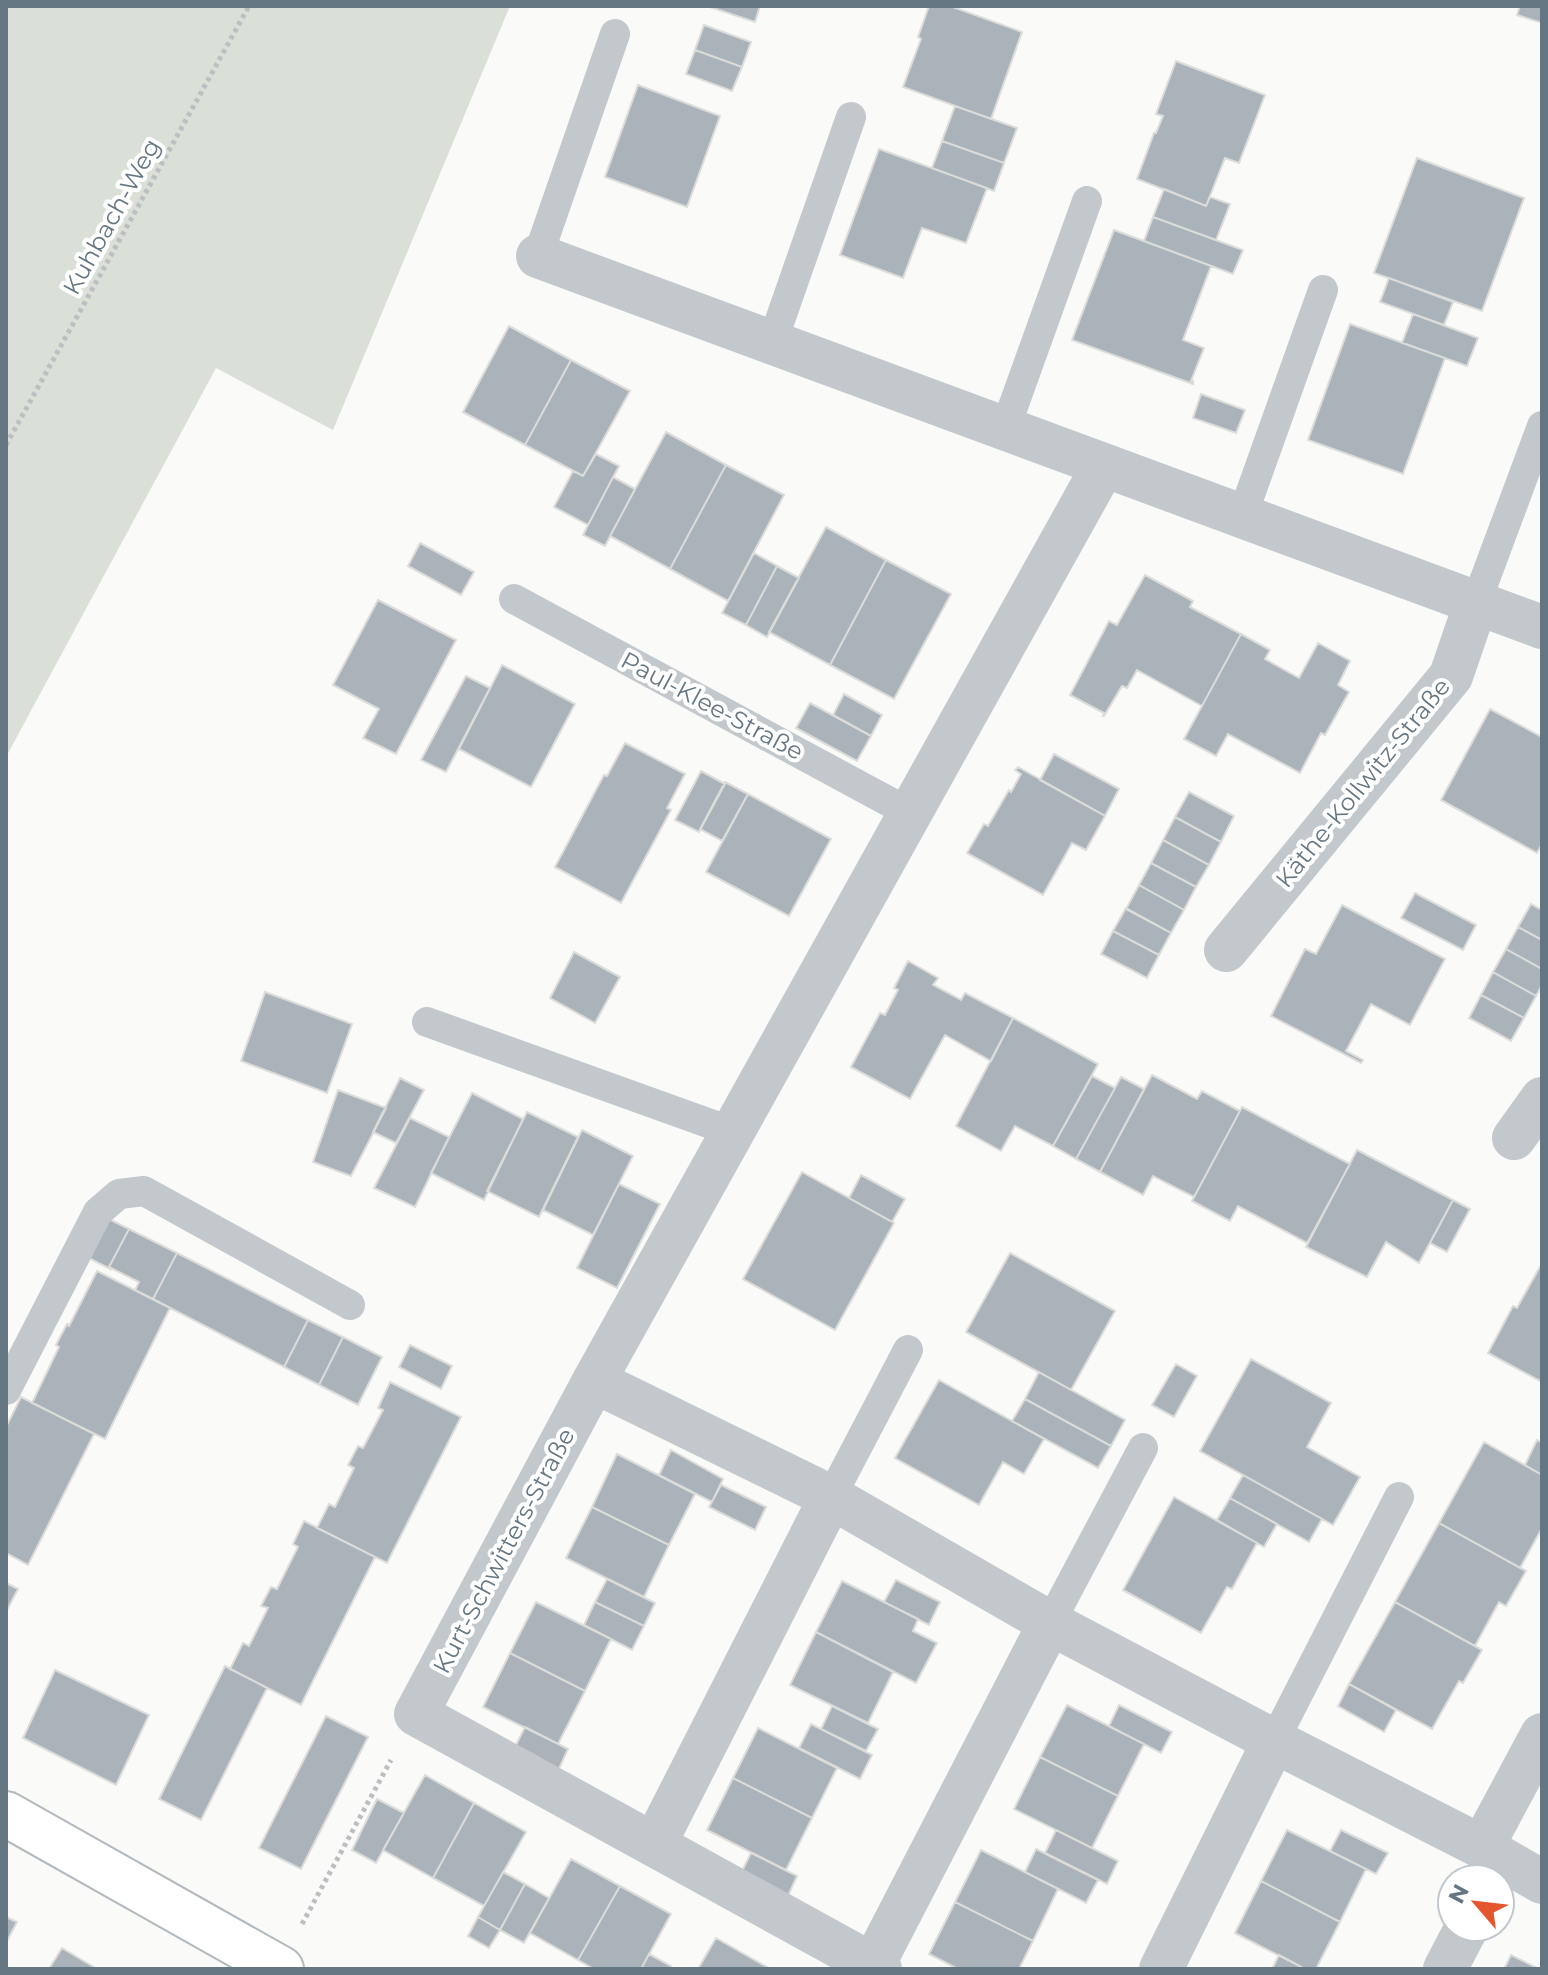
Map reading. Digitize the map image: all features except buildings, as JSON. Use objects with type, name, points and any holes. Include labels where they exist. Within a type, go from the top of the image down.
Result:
[{"type":"street","points":[[538,256],[1542,627]]},
{"type":"street","points":[[1104,465],[594,1381],[831,1497],[1050,1623],[1274,1741],[1491,1862],[1542,1882]]},
{"type":"street","name":"Käthe-Kollwitz-Straße","points":[[1226,950],[1451,676],[1476,603]]},
{"type":"street","points":[[1514,1138],[1542,1099]]},
{"type":"street","name":"Kurt-Schwitters-Straße","points":[[416,1714],[594,1381]]},
{"type":"street","points":[[654,1845],[831,1497]]},
{"type":"street","points":[[416,1714],[877,1967],[1050,1623]]},
{"type":"street","points":[[1491,1862],[1542,1735]]},
{"type":"street","points":[[1161,1969],[1274,1741]]},
{"type":"street","points":[[6,1814],[280,1968]]},
{"type":"street","points":[[1445,1969],[1459,1943]]},
{"type":"lane","points":[[538,256],[615,34]]},
{"type":"lane","points":[[772,343],[851,117]]},
{"type":"lane","points":[[1005,429],[1087,201]]},
{"type":"lane","points":[[1242,517],[1323,290]]},
{"type":"lane","name":"Käthe-Kollwitz-Straße","points":[[1476,603],[1542,426]]},
{"type":"lane","name":"Paul-Klee-Straße","points":[[514,599],[910,813]]},
{"type":"lane","points":[[427,1022],[733,1132]]},
{"type":"lane","points":[[6,1390],[98,1212],[119,1194],[144,1191],[350,1305]]},
{"type":"lane","points":[[831,1497],[908,1350]]},
{"type":"lane","points":[[1050,1623],[1143,1448]]},
{"type":"lane","points":[[1274,1741],[1399,1497]]},
{"type":"path","name":"Kuhbach-Weg","points":[[6,445],[249,6]]},
{"type":"path","points":[[280,1968],[416,1714]]},
{"type":"shaded area","points":[[6,6],[510,6],[333,430],[216,368],[6,757]]}]
